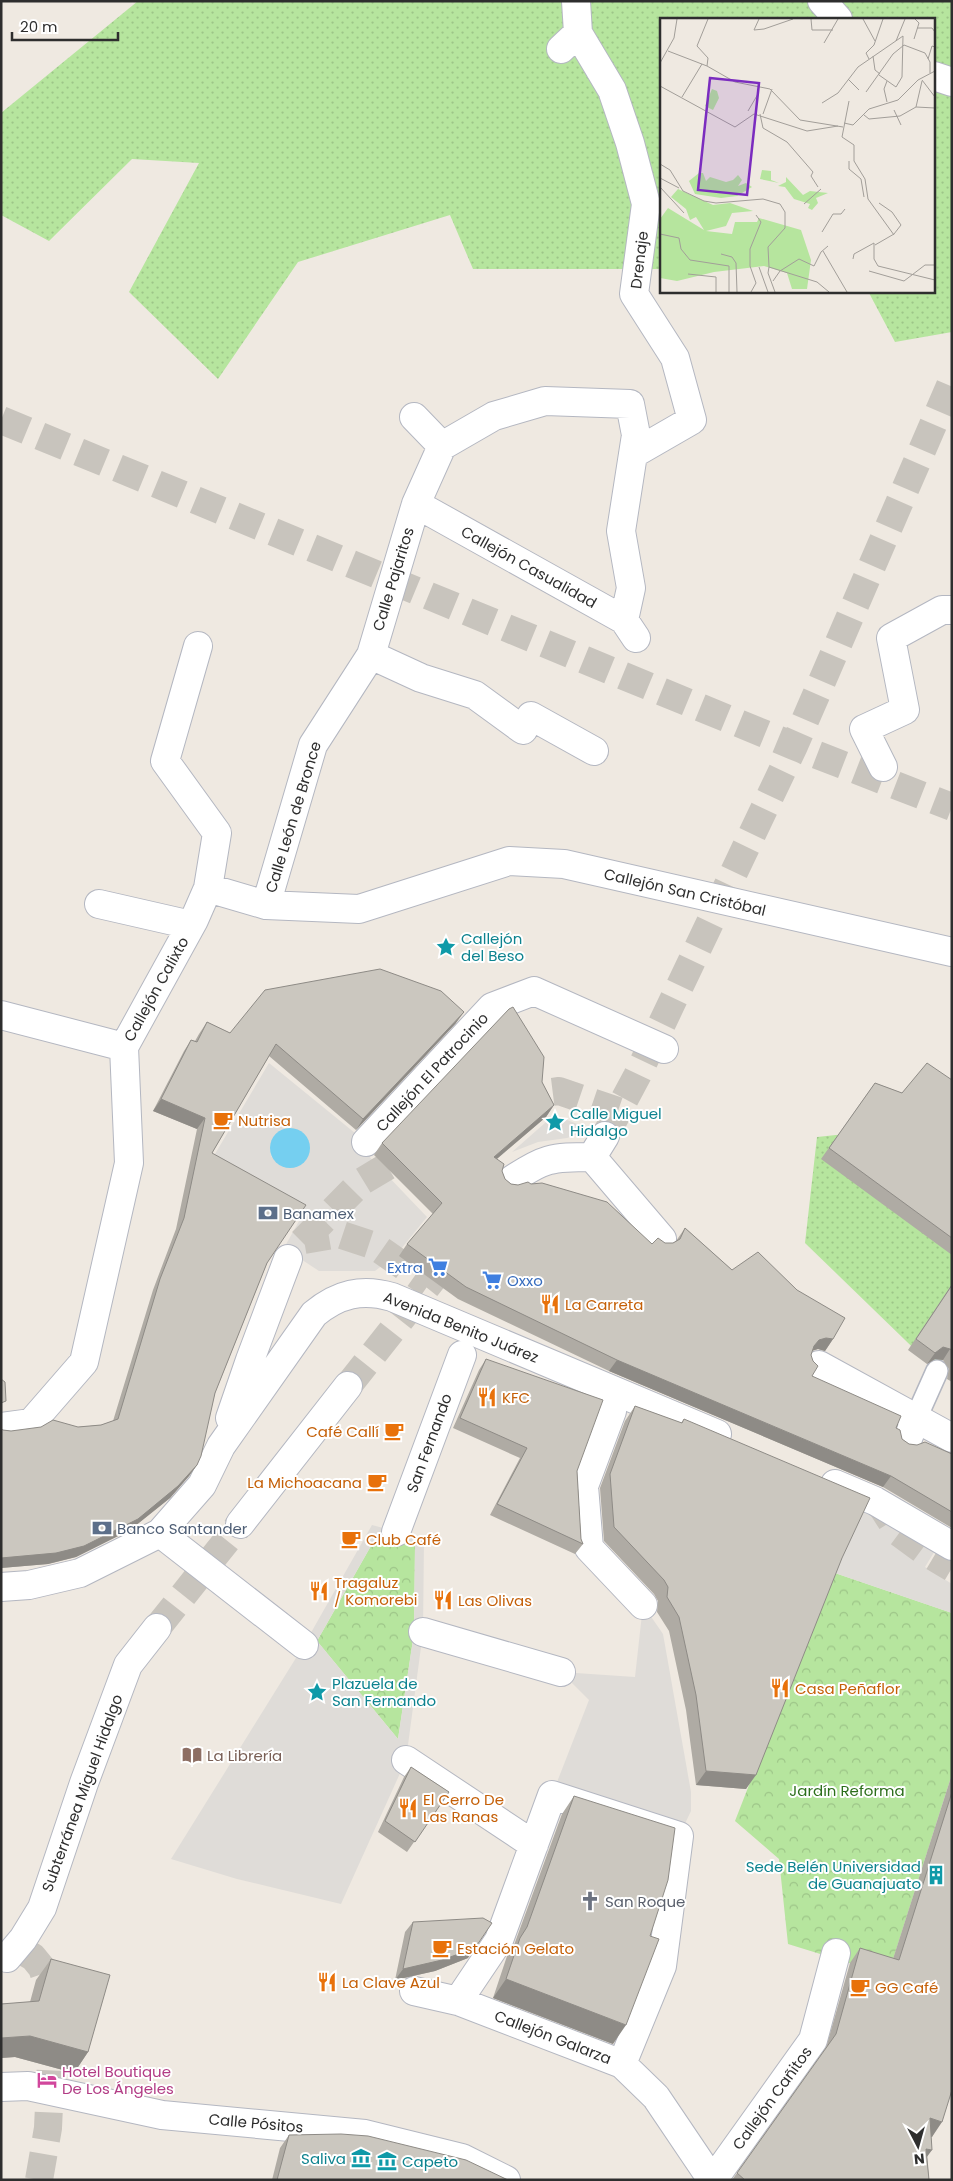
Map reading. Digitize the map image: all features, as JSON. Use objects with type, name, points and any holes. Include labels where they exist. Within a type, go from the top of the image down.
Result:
[{"type":"street","name":"Drenaje","points":[[576,1],[570,41],[612,90],[630,143],[646,204],[634,294],[675,358],[692,420],[633,454]]},
{"type":"street","points":[[822,1],[837,18]]},
{"type":"street","points":[[936,77],[952,82]]},
{"type":"street","points":[[414,418],[442,446],[494,416],[545,401],[630,404],[636,435],[633,454]]},
{"type":"street","name":"Calle Pajaritos","points":[[371,654],[416,504],[442,446]]},
{"type":"street","name":"Callejón Casualidad","points":[[416,504],[630,629],[631,588],[621,531],[633,454]]},
{"type":"street","points":[[883,767],[864,729],[905,710],[891,638],[942,610],[952,610]]},
{"type":"street","name":"Callejón Calixto","points":[[1,1427],[31,1423],[84,1362],[129,1163],[124,1047],[191,925],[208,888],[217,833],[166,761],[198,646]]},
{"type":"street","points":[[371,654],[421,678],[475,695],[523,730],[531,716],[594,751]]},
{"type":"street","name":"Calle León de Bronce","points":[[266,905],[313,745],[371,654]]},
{"type":"street","name":"Callejón San Cristóbal","points":[[208,888],[266,905],[359,909],[509,861],[564,864],[952,952]]},
{"type":"street","points":[[100,904],[191,925]]},
{"type":"street","name":"Callejón El Patrocinio","points":[[366,1142],[492,1008],[534,991],[664,1049]]},
{"type":"street","points":[[1,1015],[124,1047]]},
{"type":"street","points":[[510,1181],[534,1165],[598,1147],[662,1239]]},
{"type":"street","points":[[221,1446],[250,1360],[288,1259]]},
{"type":"street","name":"Avenida Benito Juárez","points":[[1,1587],[29,1585],[80,1573],[160,1534],[202,1485],[221,1446],[314,1314],[328,1303],[353,1292],[366,1292],[392,1297],[738,1443]]},
{"type":"street","name":"San Fernando","points":[[396,1532],[462,1355]]},
{"type":"street","points":[[819,1365],[912,1430],[952,1438]]},
{"type":"street","points":[[240,1524],[348,1386]]},
{"type":"street","points":[[612,1411],[584,1486],[589,1548],[643,1605]]},
{"type":"street","points":[[811,1474],[875,1501],[952,1546]]},
{"type":"street","points":[[160,1534],[304,1645]]},
{"type":"street","name":"Subterránea Miguel Hidalgo","points":[[16,1953],[42,1908],[84,1783],[128,1665],[157,1628]]},
{"type":"street","points":[[423,1632],[561,1672]]},
{"type":"street","points":[[406,1760],[534,1845]]},
{"type":"street","points":[[458,2001],[499,1940],[552,1795],[679,1836],[662,1966],[622,2064]]},
{"type":"street","name":"Callejón Cañitos","points":[[712,2180],[813,2040],[836,1953]]},
{"type":"street","name":"Callejón Galarza","points":[[414,1991],[458,2001],[622,2064],[656,2097],[712,2180]]},
{"type":"street","name":"Calle Pósitos","points":[[1,2087],[28,2086],[162,2115],[365,2134],[462,2158],[506,2180]]},
{"type":"lane","points":[[912,1430],[937,1371]]},
{"type":"green space","points":[[138,1],[952,1],[952,332],[895,342],[869,292],[936,292],[936,18],[660,18],[660,269],[473,269],[450,215],[298,262],[218,379],[129,292],[199,163],[132,159],[49,241],[1,215],[1,113]]},
{"type":"green space","points":[[902,1128],[952,1168],[952,1340],[937,1371],[805,1243],[817,1137]]},
{"type":"green space","points":[[376,1537],[415,1546],[414,1633],[398,1739],[317,1641]]},
{"type":"green space","name":"Jardín Reforma","points":[[832,1572],[952,1613],[952,1774],[888,1975],[788,1944],[779,1859],[735,1821]]},
{"type":"shaded area","points":[[269,1063],[366,1142],[362,1149],[427,1217],[396,1255],[375,1271],[319,1271],[284,1248],[304,1212],[212,1159]],"holes":[[[306,1137],[309,1143],[271,1157],[270,1144]]]},
{"type":"shaded area","points":[[554,1115],[585,1127],[578,1134],[567,1138],[538,1142],[512,1152]]},
{"type":"shaded area","points":[[862,1508],[936,1549],[925,1567],[952,1584],[952,1613],[832,1572]]},
{"type":"shaded area","name":"Plazuela de San Fernando","points":[[372,1525],[424,1539],[423,1632],[406,1760],[341,1904],[237,1879],[171,1859],[304,1645]],"holes":[[[376,1537],[415,1546],[414,1633],[398,1739],[317,1641]]]},
{"type":"shaded area","points":[[643,1605],[663,1634],[691,1792],[691,1811],[679,1836],[552,1795],[589,1700],[561,1672],[635,1677]]},
{"type":"water","points":[[290,1128],[301,1131],[307,1137],[310,1148],[307,1159],[301,1165],[290,1168],[279,1165],[273,1159],[270,1148],[273,1137],[279,1131]]},
{"type":"building","points":[[380,969],[441,991],[464,1012],[363,1119],[276,1044],[212,1153],[306,1205],[267,1263],[215,1393],[201,1456],[197,1465],[178,1486],[138,1519],[84,1546],[56,1553],[1,1558],[1,1429],[11,1431],[41,1427],[53,1420],[78,1427],[101,1425],[118,1419],[160,1279],[184,1218],[205,1118],[161,1099],[191,1040],[197,1042],[207,1022],[230,1033],[265,990]]},
{"type":"building","points":[[513,1007],[544,1057],[542,1082],[554,1105],[494,1157],[504,1164],[502,1171],[505,1179],[511,1184],[518,1185],[528,1182],[531,1184],[542,1183],[607,1202],[652,1244],[658,1238],[665,1243],[673,1243],[680,1239],[685,1228],[732,1270],[758,1252],[797,1290],[845,1318],[833,1339],[819,1340],[814,1346],[811,1355],[813,1361],[818,1366],[812,1376],[901,1416],[896,1428],[900,1430],[902,1439],[909,1444],[917,1445],[925,1442],[952,1454],[952,1512],[891,1476],[617,1360],[466,1287],[407,1244],[442,1203],[382,1143]]},
{"type":"building","points":[[927,1063],[952,1080],[952,1238],[829,1148],[875,1083],[902,1093]]},
{"type":"building","points":[[952,1285],[952,1350],[943,1347],[935,1353],[916,1339]]},
{"type":"building","points":[[486,1359],[603,1400],[577,1471],[581,1539],[583,1544],[497,1504],[527,1448],[460,1418]]},
{"type":"building","points":[[1,1379],[5,1382],[6,1401],[1,1403]]},
{"type":"building","points":[[635,1406],[682,1423],[684,1419],[870,1498],[842,1558],[756,1775],[706,1771],[696,1695],[679,1617],[667,1597],[668,1587],[664,1580],[614,1527],[610,1474]]},
{"type":"building","points":[[411,1767],[449,1792],[415,1842],[385,1821]]},
{"type":"building","points":[[952,1792],[952,2090],[942,2122],[930,2118],[932,2150],[926,2149],[929,2180],[745,2180],[737,2173],[836,2034],[860,1948],[899,1960]]},
{"type":"building","name":"San Roque","points":[[574,1796],[675,1828],[668,1880],[650,1936],[659,1939],[626,2025],[506,1979],[520,1938],[527,1927]]},
{"type":"building","name":"Estación Gelato","points":[[483,1918],[492,1923],[475,1948],[442,1960],[403,1969],[413,1922]]},
{"type":"building","points":[[51,1959],[110,1975],[88,2052],[30,2036],[1,2038],[1,2004],[39,2001]]},
{"type":"building","points":[[341,2134],[368,2136],[466,2160],[508,2180],[277,2180],[289,2135]]},
{"type":"tunnel","points":[[605,1136],[637,1076],[794,746],[952,381]]},
{"type":"tunnel","points":[[1,420],[794,746],[952,807]]},
{"type":"tunnel","points":[[511,1097],[559,1091],[618,1111]]},
{"type":"tunnel","points":[[304,1240],[361,1182],[419,1147]]},
{"type":"tunnel","points":[[302,1242],[304,1240],[339,1234],[375,1246],[429,1284]]},
{"type":"tunnel","points":[[348,1386],[455,1251]]},
{"type":"tunnel","points":[[886,1497],[882,1507],[898,1532],[925,1552],[952,1568]]},
{"type":"tunnel","points":[[157,1628],[240,1524]]},
{"type":"tunnel","points":[[26,1953],[33,1957],[42,1968],[50,1991],[52,2039],[48,2128],[39,2180]]},
{"type":"place","name":"Callejón del Beso","points":[[446,947]]},
{"type":"place","name":"Nutrisa","points":[[223,1120]]},
{"type":"place","name":"Calle Miguel Hidalgo","points":[[555,1122]]},
{"type":"place","name":"Banamex","points":[[268,1213]]},
{"type":"place","name":"Extra","points":[[438,1267]]},
{"type":"place","name":"Oxxo","points":[[492,1280]]},
{"type":"place","name":"La Carreta","points":[[550,1304]]},
{"type":"place","name":"KFC","points":[[487,1397]]},
{"type":"place","name":"Café Callí","points":[[394,1431]]},
{"type":"place","name":"La Michoacana","points":[[377,1482]]},
{"type":"place","name":"Banco Santander","points":[[102,1528]]},
{"type":"place","name":"Club Café","points":[[351,1539]]},
{"type":"place","name":"Tragaluz / Komorebi","points":[[319,1591]]},
{"type":"place","name":"Las Olivas","points":[[443,1600]]},
{"type":"place","name":"Casa Peñaflor","points":[[780,1688]]},
{"type":"place","name":"Plazuela de San Fernando","points":[[317,1692]]},
{"type":"place","name":"La Librería","points":[[192,1755]]},
{"type":"place","name":"El Cerro De Las Ranas","points":[[408,1808]]},
{"type":"place","name":"Sede Belén Universidad de Guanajuato","points":[[936,1875]]},
{"type":"place","name":"San Roque","points":[[590,1901]]},
{"type":"place","name":"Estación Gelato","points":[[442,1948]]},
{"type":"place","name":"La Clave Azul","points":[[327,1982]]},
{"type":"place","name":"GG Café","points":[[860,1987]]},
{"type":"place","name":"Hotel Boutique De Los Ángeles","points":[[47,2080]]},
{"type":"place","name":"Saliva","points":[[361,2158]]},
{"type":"place","name":"Capeto","points":[[387,2161]]}]
